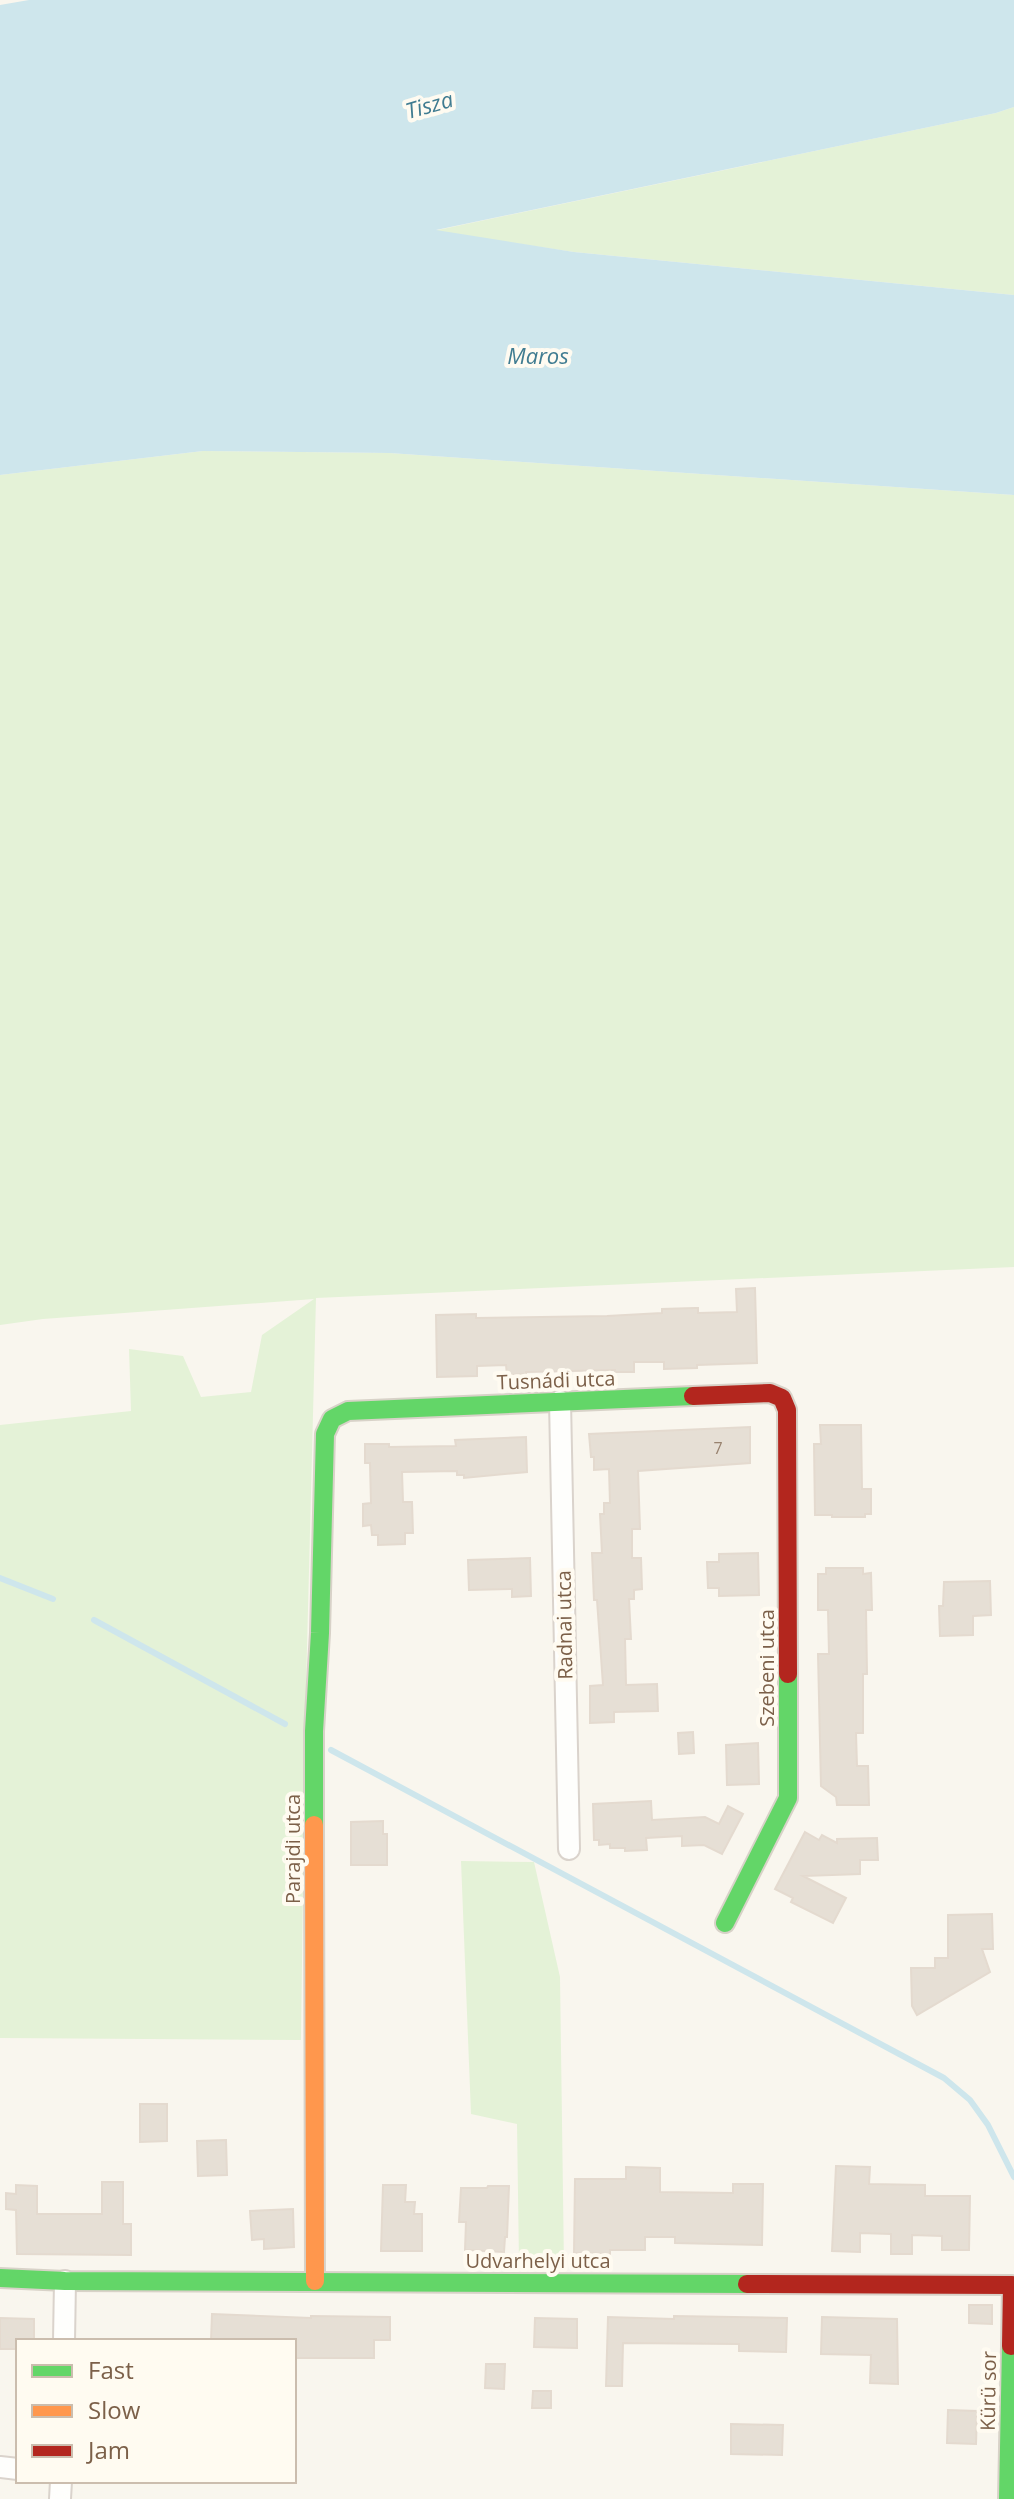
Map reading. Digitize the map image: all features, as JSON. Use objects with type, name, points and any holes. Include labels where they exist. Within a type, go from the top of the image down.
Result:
[{"type":"street","name":"Tusnádi utca","points":[[332,1419],[348,1411],[560,1401],[770,1393],[782,1398]]},
{"type":"street","name":"Szebeni utca","points":[[725,1923],[788,1798],[787,1410],[782,1398]]},
{"type":"street","name":"Radnai utca","points":[[560,1401],[569,1849]]},
{"type":"street","name":"Parajdi utca","points":[[315,2281],[314,1731],[325,1434],[332,1419]]},
{"type":"street","name":"Udvarhelyi utca","points":[[0,2278],[65,2281],[1012,2285]]},
{"type":"street","points":[[64,2339],[65,2281]]},
{"type":"street","name":"Kürü sor","points":[[1008,2499],[1012,2285]]},
{"type":"green space","points":[[1014,107],[1014,295],[574,252],[433,231],[996,113]]},
{"type":"green space","points":[[203,451],[389,453],[1014,495],[1014,1267],[316,1298],[301,2040],[0,2038],[0,1425],[131,1411],[129,1349],[183,1356],[201,1397],[251,1392],[262,1335],[314,1299],[43,1319],[0,1325],[0,475]]},
{"type":"green space","points":[[461,1861],[534,1862],[560,1977],[564,2266],[519,2263],[517,2124],[471,2114]]},
{"type":"water","points":[[29,0],[1014,0],[1014,107],[436,230],[574,252],[1014,295],[1014,495],[389,453],[203,451],[0,475],[0,5]]},
{"type":"building","points":[[755,1288],[757,1363],[664,1369],[664,1362],[634,1362],[634,1372],[526,1372],[507,1375],[506,1365],[477,1366],[477,1376],[437,1377],[436,1315],[476,1314],[476,1318],[607,1316],[695,1308],[698,1308],[698,1313],[737,1312],[736,1289]]},
{"type":"building","points":[[820,1425],[861,1425],[862,1489],[871,1489],[871,1514],[865,1514],[865,1517],[815,1515],[814,1444],[821,1444]]},
{"type":"building","points":[[750,1427],[750,1463],[638,1471],[640,1529],[632,1529],[632,1558],[641,1558],[642,1589],[634,1590],[634,1599],[629,1599],[631,1639],[625,1639],[626,1685],[657,1684],[658,1711],[614,1712],[614,1722],[590,1723],[590,1686],[603,1685],[592,1553],[602,1553],[600,1514],[604,1514],[604,1503],[610,1503],[609,1469],[594,1470],[589,1434]]},
{"type":"building","points":[[526,1437],[527,1472],[464,1478],[464,1475],[457,1475],[457,1471],[402,1472],[403,1502],[412,1502],[413,1533],[405,1533],[405,1544],[378,1545],[378,1535],[372,1535],[371,1525],[363,1526],[363,1504],[371,1503],[370,1463],[365,1463],[365,1444],[389,1444],[389,1447],[456,1446],[455,1440]]},
{"type":"building","points":[[758,1553],[759,1595],[719,1596],[719,1588],[708,1588],[707,1562],[719,1562],[719,1554]]},
{"type":"building","points":[[530,1558],[531,1596],[512,1597],[512,1589],[469,1590],[468,1560]]},
{"type":"building","points":[[826,1568],[863,1568],[863,1574],[871,1573],[872,1610],[866,1610],[867,1674],[863,1674],[863,1733],[856,1733],[857,1766],[868,1766],[869,1805],[837,1805],[836,1797],[821,1786],[818,1654],[829,1654],[828,1610],[818,1610],[818,1574],[826,1574]]},
{"type":"building","points":[[990,1581],[991,1615],[973,1616],[973,1635],[940,1636],[939,1606],[943,1606],[944,1582]]},
{"type":"building","points":[[693,1732],[694,1753],[679,1754],[678,1733]]},
{"type":"building","points":[[758,1743],[759,1784],[727,1785],[726,1745]]},
{"type":"building","points":[[651,1801],[652,1820],[705,1817],[719,1824],[728,1806],[743,1814],[722,1854],[704,1845],[682,1846],[682,1836],[646,1838],[647,1850],[625,1851],[625,1848],[610,1848],[610,1844],[599,1845],[599,1840],[594,1840],[593,1804]]},
{"type":"building","points":[[383,1821],[383,1834],[387,1834],[387,1865],[351,1865],[351,1822]]},
{"type":"building","points":[[805,1832],[819,1840],[822,1835],[837,1843],[837,1839],[877,1838],[878,1860],[860,1860],[860,1874],[803,1876],[846,1898],[833,1923],[791,1902],[793,1898],[775,1889]]},
{"type":"building","points":[[992,1914],[993,1949],[982,1949],[990,1972],[917,2015],[912,2006],[911,1968],[935,1968],[935,1958],[948,1958],[948,1915]]},
{"type":"building","points":[[140,2104],[167,2104],[167,2141],[140,2142]]},
{"type":"building","points":[[226,2140],[227,2175],[198,2176],[197,2141]]},
{"type":"building","points":[[836,2166],[870,2167],[869,2184],[925,2185],[925,2196],[970,2196],[969,2250],[942,2250],[942,2236],[912,2235],[912,2254],[891,2254],[891,2234],[860,2233],[860,2252],[832,2251]]},
{"type":"building","points":[[626,2167],[660,2168],[660,2192],[733,2193],[733,2184],[763,2184],[762,2245],[675,2243],[675,2237],[645,2237],[645,2250],[610,2250],[610,2254],[574,2253],[575,2179],[626,2179]]},
{"type":"building","points":[[102,2182],[123,2182],[123,2224],[131,2224],[131,2255],[17,2254],[16,2210],[6,2209],[6,2193],[16,2194],[16,2185],[37,2186],[37,2214],[102,2214]]},
{"type":"building","points":[[383,2185],[406,2185],[405,2202],[415,2202],[414,2214],[422,2214],[422,2251],[381,2251]]},
{"type":"building","points":[[509,2186],[504,2252],[465,2250],[466,2222],[459,2222],[461,2188]]},
{"type":"building","points":[[293,2209],[294,2247],[264,2249],[264,2239],[252,2240],[250,2211]]},
{"type":"building","points":[[969,2305],[992,2305],[992,2324],[969,2323]]},
{"type":"building","points":[[212,2314],[390,2317],[390,2340],[374,2340],[374,2358],[296,2358],[296,2339],[211,2339]]},
{"type":"building","points":[[674,2316],[787,2318],[786,2352],[739,2351],[739,2344],[623,2343],[622,2386],[606,2386],[608,2317],[674,2319]]},
{"type":"building","points":[[822,2317],[897,2319],[898,2384],[870,2383],[871,2355],[821,2354]]},
{"type":"building","points":[[0,2318],[34,2319],[34,2339],[16,2339],[16,2349],[0,2349]]},
{"type":"building","points":[[535,2318],[577,2319],[577,2348],[534,2347]]},
{"type":"building","points":[[486,2364],[505,2364],[504,2389],[485,2388]]},
{"type":"building","points":[[533,2391],[551,2391],[551,2408],[532,2408]]},
{"type":"building","points":[[948,2410],[977,2411],[976,2444],[947,2443]]},
{"type":"building","points":[[731,2424],[783,2425],[782,2455],[731,2454]]},
{"type":"waterway","points":[[0,1578],[53,1599]]},
{"type":"waterway","points":[[94,1620],[285,1724]]},
{"type":"waterway","points":[[331,1750],[944,2078],[970,2100],[988,2125],[1014,2177]]},
{"type":"traffic: fast","points":[[314,1825],[314,1731],[325,1434],[332,1419],[348,1411],[693,1396]]},
{"type":"traffic: fast","points":[[725,1923],[788,1798],[788,1674]]},
{"type":"traffic: fast","points":[[0,2278],[65,2281],[747,2284]]},
{"type":"traffic: fast","points":[[1008,2499],[1011,2346]]},
{"type":"traffic: slow","points":[[314,1825],[315,2281]]},
{"type":"traffic: jam","points":[[693,1396],[770,1393],[782,1398],[787,1410],[788,1674]]},
{"type":"traffic: jam","points":[[747,2284],[1012,2285],[1011,2346]]},
{"type":"water label","name":"Tisza","points":[[429,104]]},
{"type":"water label","name":"Maros","points":[[538,355]]}]
